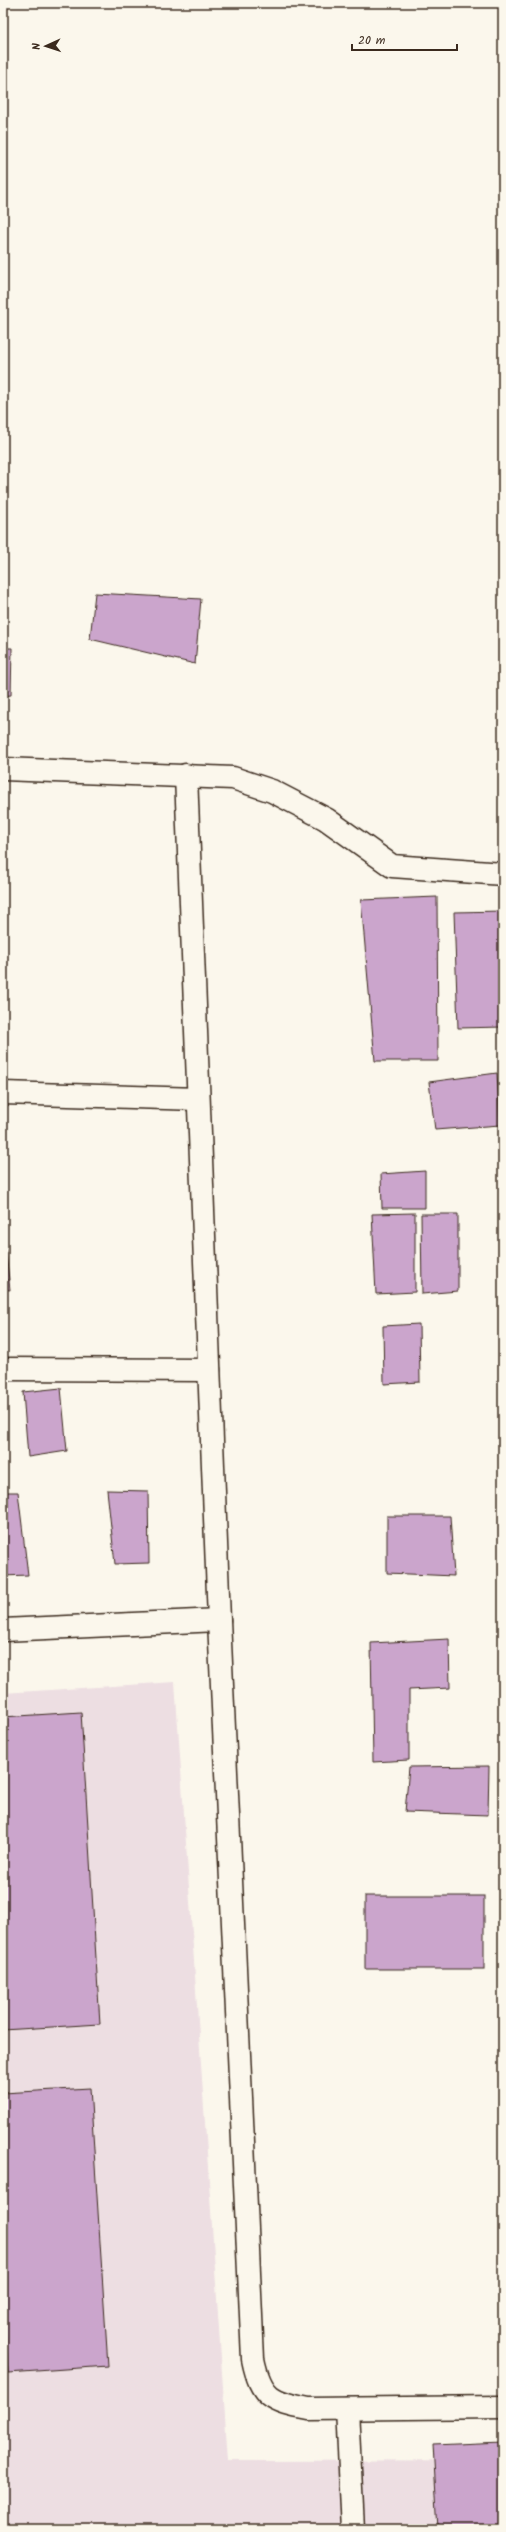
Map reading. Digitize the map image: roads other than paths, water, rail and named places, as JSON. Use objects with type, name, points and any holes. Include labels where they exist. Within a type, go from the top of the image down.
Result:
[{"type":"street","points":[[3,769],[233,778],[272,791],[326,819],[392,866],[503,874]]},
{"type":"street","points":[[186,775],[219,1620],[253,2359],[257,2380],[263,2389],[280,2404],[309,2409],[503,2407]]},
{"type":"street","points":[[3,1093],[198,1099]]},
{"type":"street","points":[[3,1369],[209,1370]]},
{"type":"street","points":[[3,1630],[219,1620]]},
{"type":"street","points":[[346,2409],[352,2529]]}]
